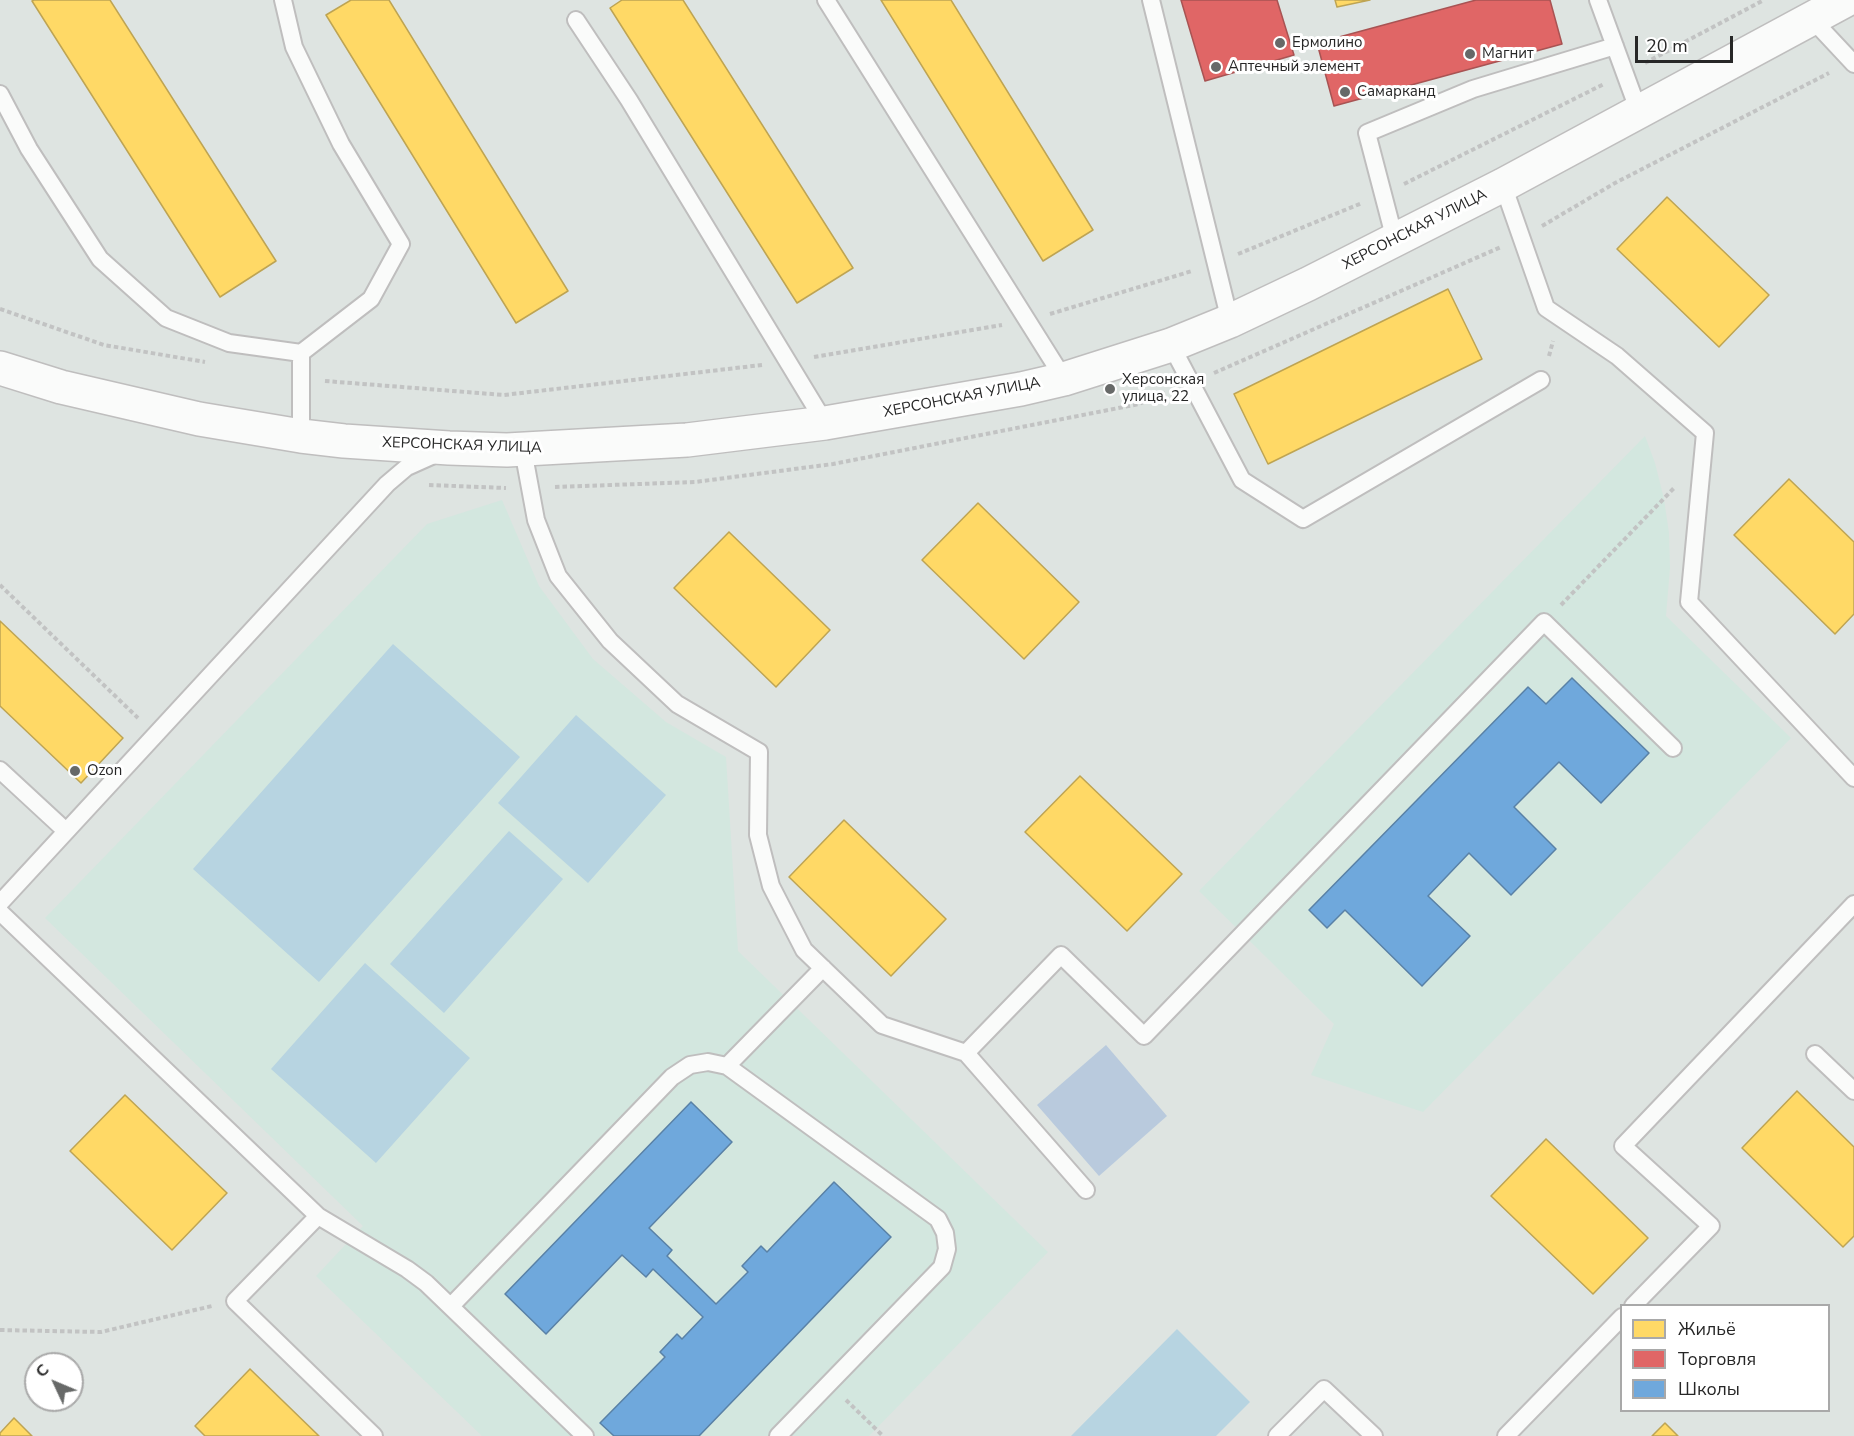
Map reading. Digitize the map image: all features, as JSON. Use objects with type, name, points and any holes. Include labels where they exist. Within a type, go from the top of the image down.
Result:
[{"type":"street","name":"ХЕРСОНСКАЯ УЛИЦА","points":[[0,368],[61,387],[118,400],[199,418],[301,436],[449,448],[523,450],[687,440],[825,423],[1021,389],[1064,379],[1171,345],[1230,321],[1503,185],[1846,0]]},
{"type":"lane","points":[[0,94],[29,149],[100,259],[166,318],[229,343],[301,353],[371,299],[401,244],[341,144],[294,47],[283,0]]},
{"type":"lane","points":[[826,0],[1064,379]]},
{"type":"lane","points":[[1151,0],[1230,321]]},
{"type":"lane","points":[[1598,0],[1639,112]]},
{"type":"lane","points":[[1811,18],[1853,63]]},
{"type":"lane","points":[[576,20],[629,100],[825,423]]},
{"type":"lane","points":[[1395,240],[1367,133],[1473,89],[1615,46]]},
{"type":"lane","points":[[1503,185],[1546,308],[1617,356],[1705,433],[1689,602],[1854,778]]},
{"type":"lane","points":[[1171,345],[1242,480],[1303,519],[1541,380]]},
{"type":"lane","points":[[301,353],[301,436]]},
{"type":"lane","points":[[0,903],[387,484],[407,467],[449,448]]},
{"type":"lane","points":[[523,450],[536,520],[558,576],[610,641],[677,704],[759,752],[758,835],[771,886],[804,950],[882,1025],[966,1053],[1086,1190]]},
{"type":"lane","points":[[966,1053],[1060,955],[1144,1036],[1544,622],[1673,748]]},
{"type":"lane","points":[[0,770],[66,831]]},
{"type":"lane","points":[[1634,1304],[1710,1226],[1623,1146],[1854,904]]},
{"type":"lane","points":[[0,912],[318,1216],[407,1269],[426,1283],[585,1436]]},
{"type":"lane","points":[[727,1066],[823,968]]},
{"type":"lane","points":[[1815,1054],[1854,1091]]},
{"type":"lane","points":[[451,1306],[672,1077],[690,1065],[708,1062],[727,1066],[938,1219],[945,1233],[947,1249],[942,1267],[778,1436]]},
{"type":"lane","points":[[318,1216],[235,1301],[374,1436]]},
{"type":"lane","points":[[1506,1436],[1620,1319]]},
{"type":"lane","points":[[1277,1436],[1324,1389],[1374,1436]]},
{"type":"path","points":[[302,379],[504,395],[786,362],[1027,321],[1215,264],[1383,195],[1624,74],[1764,0]]},
{"type":"path","points":[[1522,238],[1615,183],[1853,63]]},
{"type":"path","points":[[0,309],[104,345],[209,363]]},
{"type":"path","points":[[1541,380],[1561,316]]},
{"type":"path","points":[[1544,622],[1664,499]]},
{"type":"path","points":[[0,585],[156,735]]},
{"type":"path","points":[[0,1330],[101,1332],[235,1301]]},
{"type":"path","points":[[829,1383],[883,1436]]},
{"type":"shaded area","points":[[1645,436],[1664,499],[1669,533],[1670,568],[1666,616],[1791,738],[1423,1112],[1311,1075],[1334,1024],[1199,891]]},
{"type":"shaded area","points":[[502,500],[539,586],[593,659],[666,722],[726,757],[738,951],[1048,1252],[869,1436],[482,1436],[316,1276],[363,1226],[45,918],[427,524]]},
{"type":"shaded area","points":[[393,644],[520,757],[319,982],[193,869]]},
{"type":"shaded area","points":[[576,715],[666,795],[588,883],[498,803]]},
{"type":"shaded area","points":[[509,831],[563,879],[444,1013],[390,964]]},
{"type":"shaded area","points":[[365,963],[470,1058],[376,1163],[271,1069]]},
{"type":"shaded area","points":[[1106,1045],[1167,1116],[1099,1176],[1037,1105]]},
{"type":"shaded area","points":[[1177,1329],[1250,1402],[1216,1436],[1071,1436]]},
{"type":"building: Жильё","points":[[110,0],[276,261],[220,297],[32,1]]},
{"type":"building: Жильё","points":[[351,0],[389,0],[568,291],[516,323],[326,15]]},
{"type":"building: Жильё","points":[[622,0],[683,0],[853,268],[797,303],[610,8]]},
{"type":"building: Жильё","points":[[881,0],[951,0],[1093,230],[1043,261]]},
{"type":"building: Жильё","points":[[1335,0],[1370,0],[1337,7]]},
{"type":"building: Жильё","points":[[1667,197],[1769,295],[1719,347],[1617,249]]},
{"type":"building: Жильё","points":[[1448,289],[1482,359],[1268,464],[1234,394]]},
{"type":"building: Жильё","points":[[1789,479],[1854,542],[1854,614],[1835,634],[1734,535]]},
{"type":"building: Жильё","points":[[978,503],[1079,602],[1024,659],[922,560]]},
{"type":"building: Жильё","points":[[729,532],[830,630],[776,687],[674,588]]},
{"type":"building: Жильё","points":[[0,621],[123,738],[81,783],[0,706]]},
{"type":"building: Жильё","points":[[1080,776],[1182,874],[1127,931],[1025,832]]},
{"type":"building: Жильё","points":[[844,820],[946,919],[891,976],[789,877]]},
{"type":"building: Жильё","points":[[1797,1091],[1854,1147],[1854,1236],[1843,1247],[1742,1148]]},
{"type":"building: Жильё","points":[[125,1095],[227,1193],[172,1250],[70,1151]]},
{"type":"building: Жильё","points":[[1546,1139],[1648,1238],[1593,1294],[1491,1196]]},
{"type":"building: Жильё","points":[[250,1369],[319,1436],[205,1436],[195,1426]]},
{"type":"building: Жильё","points":[[14,1418],[32,1436],[0,1436],[0,1433]]},
{"type":"building: Жильё","points":[[1665,1423],[1678,1436],[1652,1436]]},
{"type":"building: Торговля","points":[[1181,0],[1277,0],[1294,55],[1205,81]]},
{"type":"building: Торговля","points":[[1476,0],[1550,0],[1562,44],[1334,106],[1317,43]]},
{"type":"building: Школы","points":[[1572,678],[1649,753],[1601,803],[1559,762],[1514,807],[1556,849],[1511,895],[1469,853],[1428,896],[1470,936],[1422,986],[1345,910],[1327,928],[1309,910],[1528,687],[1546,704]]},
{"type":"building: Школы","points":[[691,1102],[732,1142],[649,1228],[672,1250],[667,1256],[716,1304],[748,1272],[742,1266],[761,1246],[767,1252],[834,1182],[891,1237],[699,1436],[614,1436],[600,1423],[665,1357],[660,1352],[677,1334],[682,1339],[703,1317],[653,1269],[646,1277],[622,1255],[546,1334],[505,1294]]},
{"type":"place","name":"Ермолино","points":[[1280,43]]},
{"type":"place","name":"Магнит","points":[[1470,54]]},
{"type":"place","name":"Аптечный элемент","points":[[1216,67]]},
{"type":"place","name":"Самарканд","points":[[1345,92]]},
{"type":"place","name":"Херсонская улица, 22","points":[[1110,389]]},
{"type":"place","name":"Ozon","points":[[75,771]]}]
